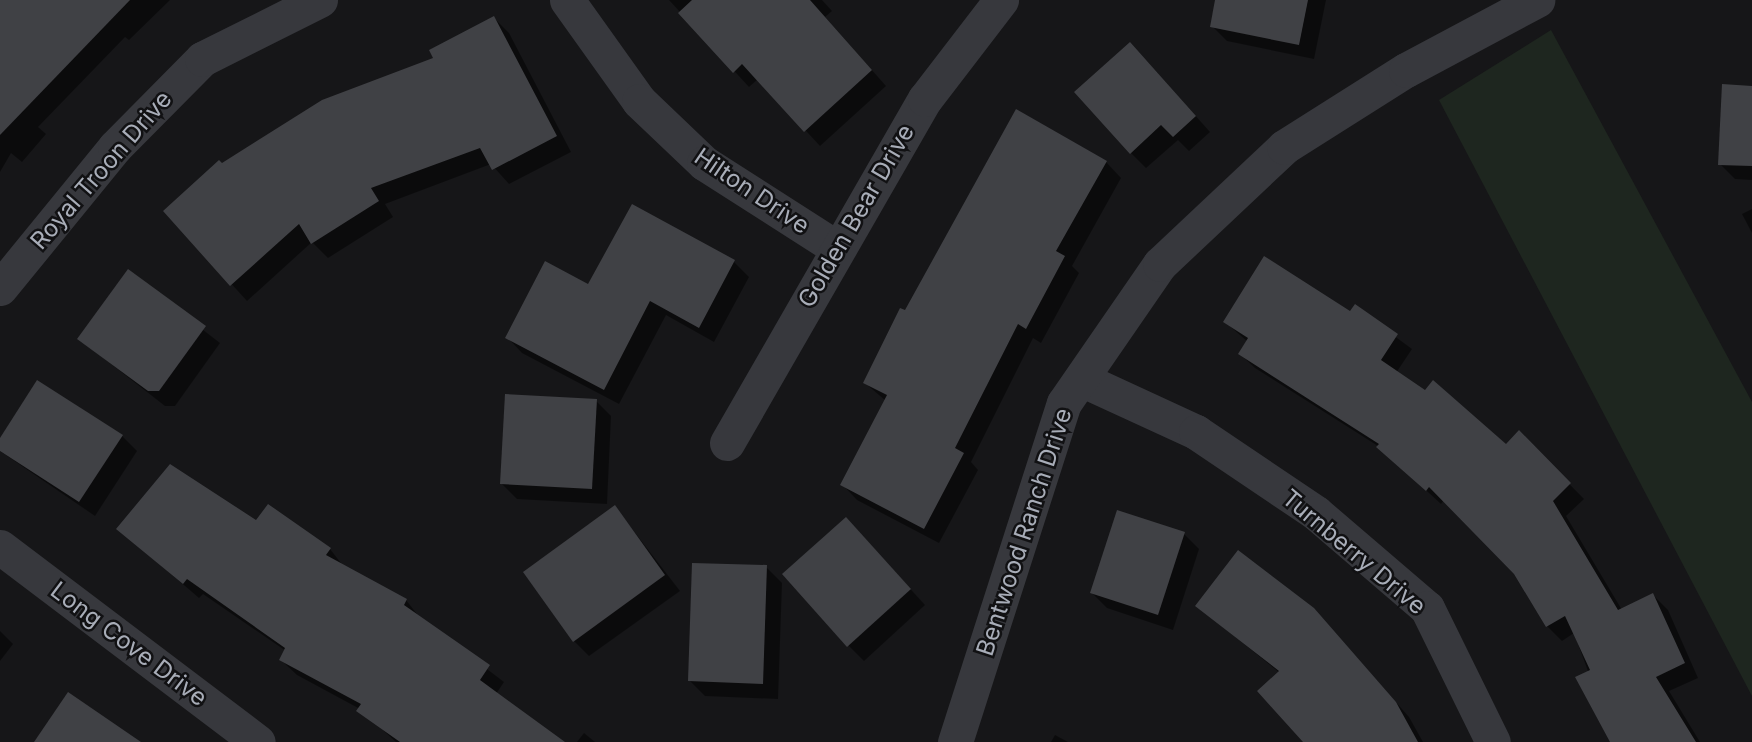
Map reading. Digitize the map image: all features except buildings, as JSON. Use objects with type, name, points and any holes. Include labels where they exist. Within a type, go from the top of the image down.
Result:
[{"type":"street","name":"Royal Troon Drive","points":[[0,288],[115,147],[202,59],[320,0]]},
{"type":"street","name":"Hilton Drive","points":[[566,0],[639,102],[704,163],[837,248]]},
{"type":"street","name":"Golden Bear Drive","points":[[727,443],[925,99],[1000,0]]},
{"type":"street","name":"Bentwood Ranch Drive","points":[[955,742],[1064,403],[1160,264],[1284,147],[1406,71],[1529,2]]},
{"type":"street","name":"Turnberry Drive","points":[[1081,379],[1195,432],[1316,513],[1427,608],[1493,742]]},
{"type":"street","name":"Long Cove Drive","points":[[0,547],[258,742]]},
{"type":"shaded area","points":[[1551,30],[1752,402],[1752,696],[1439,100]]}]
